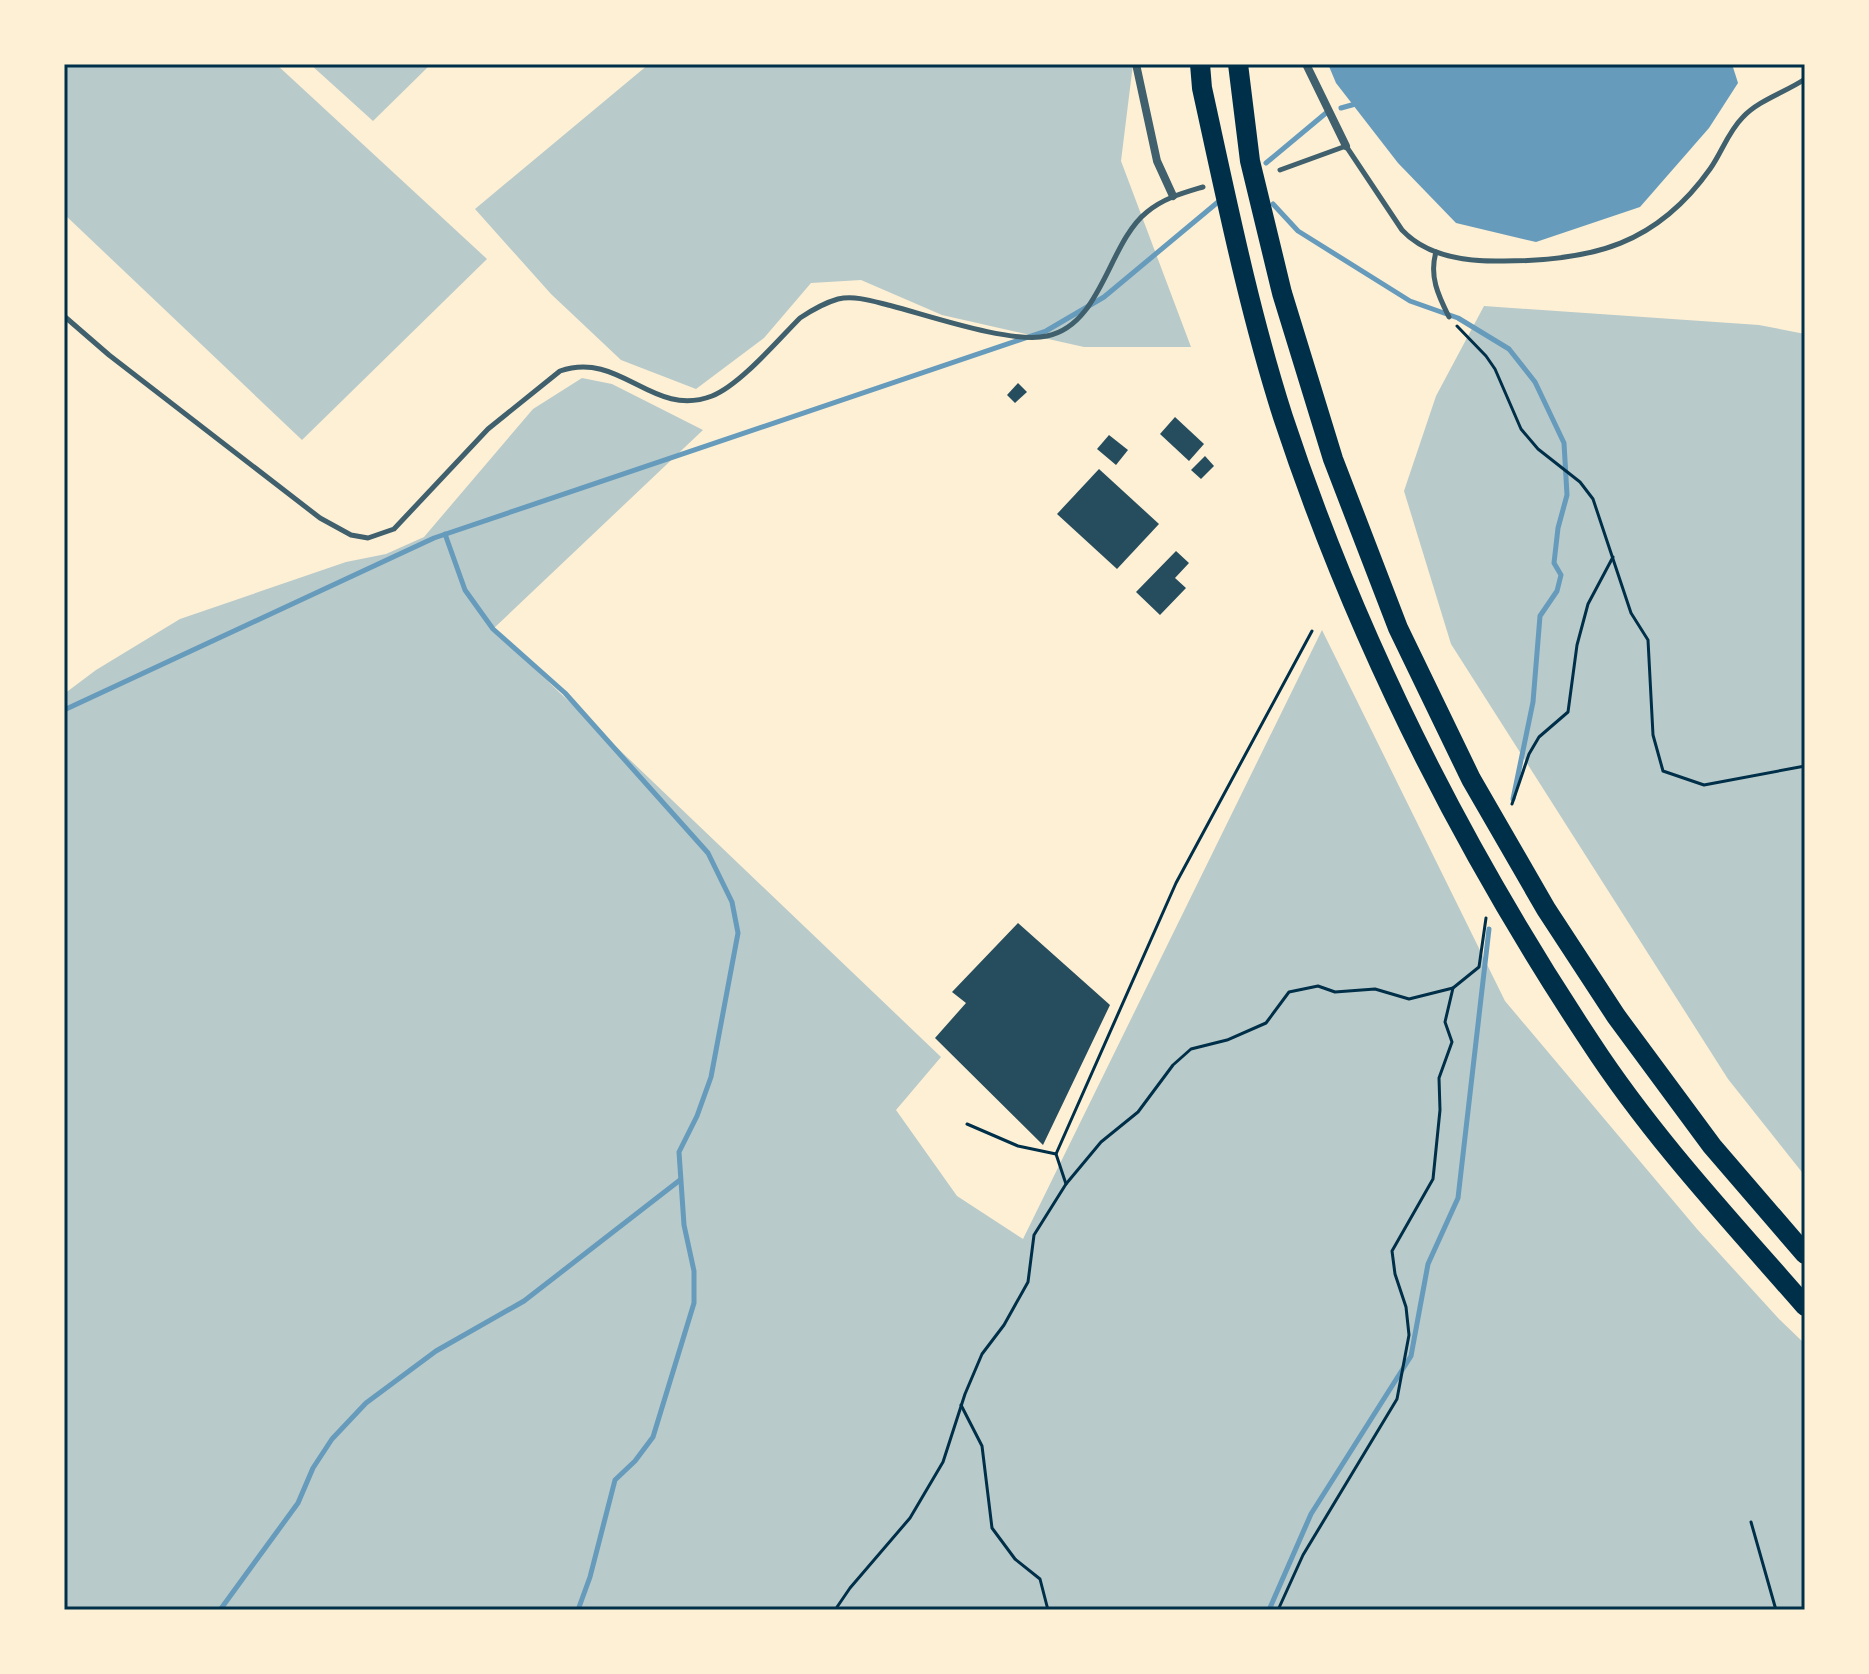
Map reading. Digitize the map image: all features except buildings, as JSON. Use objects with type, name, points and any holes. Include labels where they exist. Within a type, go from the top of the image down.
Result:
[{"type":"highway","points":[[1200,64],[1202,88],[1236,240],[1283,415],[1333,556],[1395,694],[1489,880],[1592,1045],[1683,1168],[1805,1306]]},
{"type":"highway","points":[[1238,64],[1250,161],[1282,293],[1333,459],[1398,628],[1471,779],[1546,909],[1607,1003],[1712,1146],[1805,1254]]},
{"type":"street","points":[[1136,64],[1157,161],[1173,196]]},
{"type":"street","points":[[1306,64],[1346,146]]},
{"type":"lane","points":[[1280,170],[1346,146],[1402,230],[1418,245],[1436,252],[1486,262],[1539,261],[1593,254],[1628,241],[1659,224],[1683,202],[1711,168],[1744,116],[1805,79]]},
{"type":"lane","points":[[64,316],[120,364],[320,518],[351,535],[368,538],[394,529],[488,429],[546,380],[575,366],[592,365],[659,395],[676,401],[692,401],[722,391],[800,318],[813,309],[840,299],[865,300],[1020,337],[1048,336],[1061,331],[1082,315],[1134,226],[1147,212],[1173,196],[1203,187]]},
{"type":"lane","points":[[1436,252],[1432,265],[1434,280],[1449,317]]},
{"type":"path","points":[[1449,317],[1495,369],[1521,429],[1538,449],[1588,490],[1593,499],[1631,613],[1648,640],[1653,735],[1663,771],[1704,785],[1805,766]]},
{"type":"path","points":[[1512,804],[1529,754],[1539,737],[1568,712],[1577,645],[1588,604],[1613,557]]},
{"type":"path","points":[[1066,1184],[1056,1154],[1176,883],[1312,631]]},
{"type":"path","points":[[835,1610],[910,1518],[943,1462],[961,1405],[982,1354],[1004,1325],[1028,1282],[1034,1235],[1066,1184],[1101,1142],[1138,1112],[1173,1065],[1191,1049],[1227,1040],[1266,1023],[1289,992],[1318,986],[1335,992],[1375,989],[1409,999],[1453,988],[1479,967],[1486,918]]},
{"type":"path","points":[[1278,1610],[1303,1555],[1397,1399],[1409,1335],[1406,1307],[1395,1274],[1392,1251],[1433,1179],[1440,1110],[1439,1078],[1452,1042],[1445,1022],[1453,988]]},
{"type":"path","points":[[967,1124],[1018,1146],[1056,1154]]},
{"type":"path","points":[[961,1405],[982,1446],[992,1528],[1015,1559],[1040,1579],[1048,1610]]},
{"type":"path","points":[[1751,1522],[1776,1610]]},
{"type":"shaded area","points":[[64,64],[276,64],[487,259],[302,440],[64,214]]},
{"type":"shaded area","points":[[310,64],[431,64],[373,121]]},
{"type":"shaded area","points":[[649,64],[1133,64],[1121,161],[1191,347],[1084,347],[942,315],[861,280],[811,283],[764,338],[696,389],[621,360],[551,294],[475,209]]},
{"type":"shaded area","points":[[1484,306],[1759,325],[1805,334],[1805,1176],[1728,1079],[1451,644],[1404,491],[1436,396]]},
{"type":"shaded area","points":[[582,378],[612,384],[703,430],[493,629],[941,1057],[896,1110],[957,1196],[1023,1239],[1322,630],[1505,1001],[1697,1229],[1805,1344],[1805,1610],[64,1610],[64,694],[96,670],[180,619],[346,562],[386,554],[424,537],[533,409]]},
{"type":"water","points":[[1328,64],[1732,64],[1738,83],[1709,128],[1640,207],[1536,242],[1456,223],[1398,163],[1336,83]]},
{"type":"waterway","points":[[1341,108],[1359,103]]},
{"type":"waterway","points":[[1266,163],[1326,113]]},
{"type":"waterway","points":[[64,710],[434,538],[1046,331],[1104,297],[1218,202]]},
{"type":"waterway","points":[[1273,204],[1298,231],[1410,301],[1458,318],[1509,349],[1535,382],[1564,443],[1567,495],[1558,528],[1554,563],[1561,575],[1557,591],[1540,616],[1533,702],[1513,799]]},
{"type":"waterway","points":[[445,534],[465,590],[493,629],[565,693],[708,853],[732,902],[738,933],[711,1077],[697,1116],[679,1152],[684,1225],[694,1271],[694,1303],[653,1437],[635,1461],[615,1480],[590,1577],[578,1610]]},
{"type":"waterway","points":[[1269,1610],[1311,1514],[1411,1356],[1428,1264],[1458,1198],[1489,929]]},
{"type":"waterway","points":[[220,1610],[298,1503],[313,1468],[332,1439],[366,1403],[436,1351],[524,1301],[680,1180]]}]
